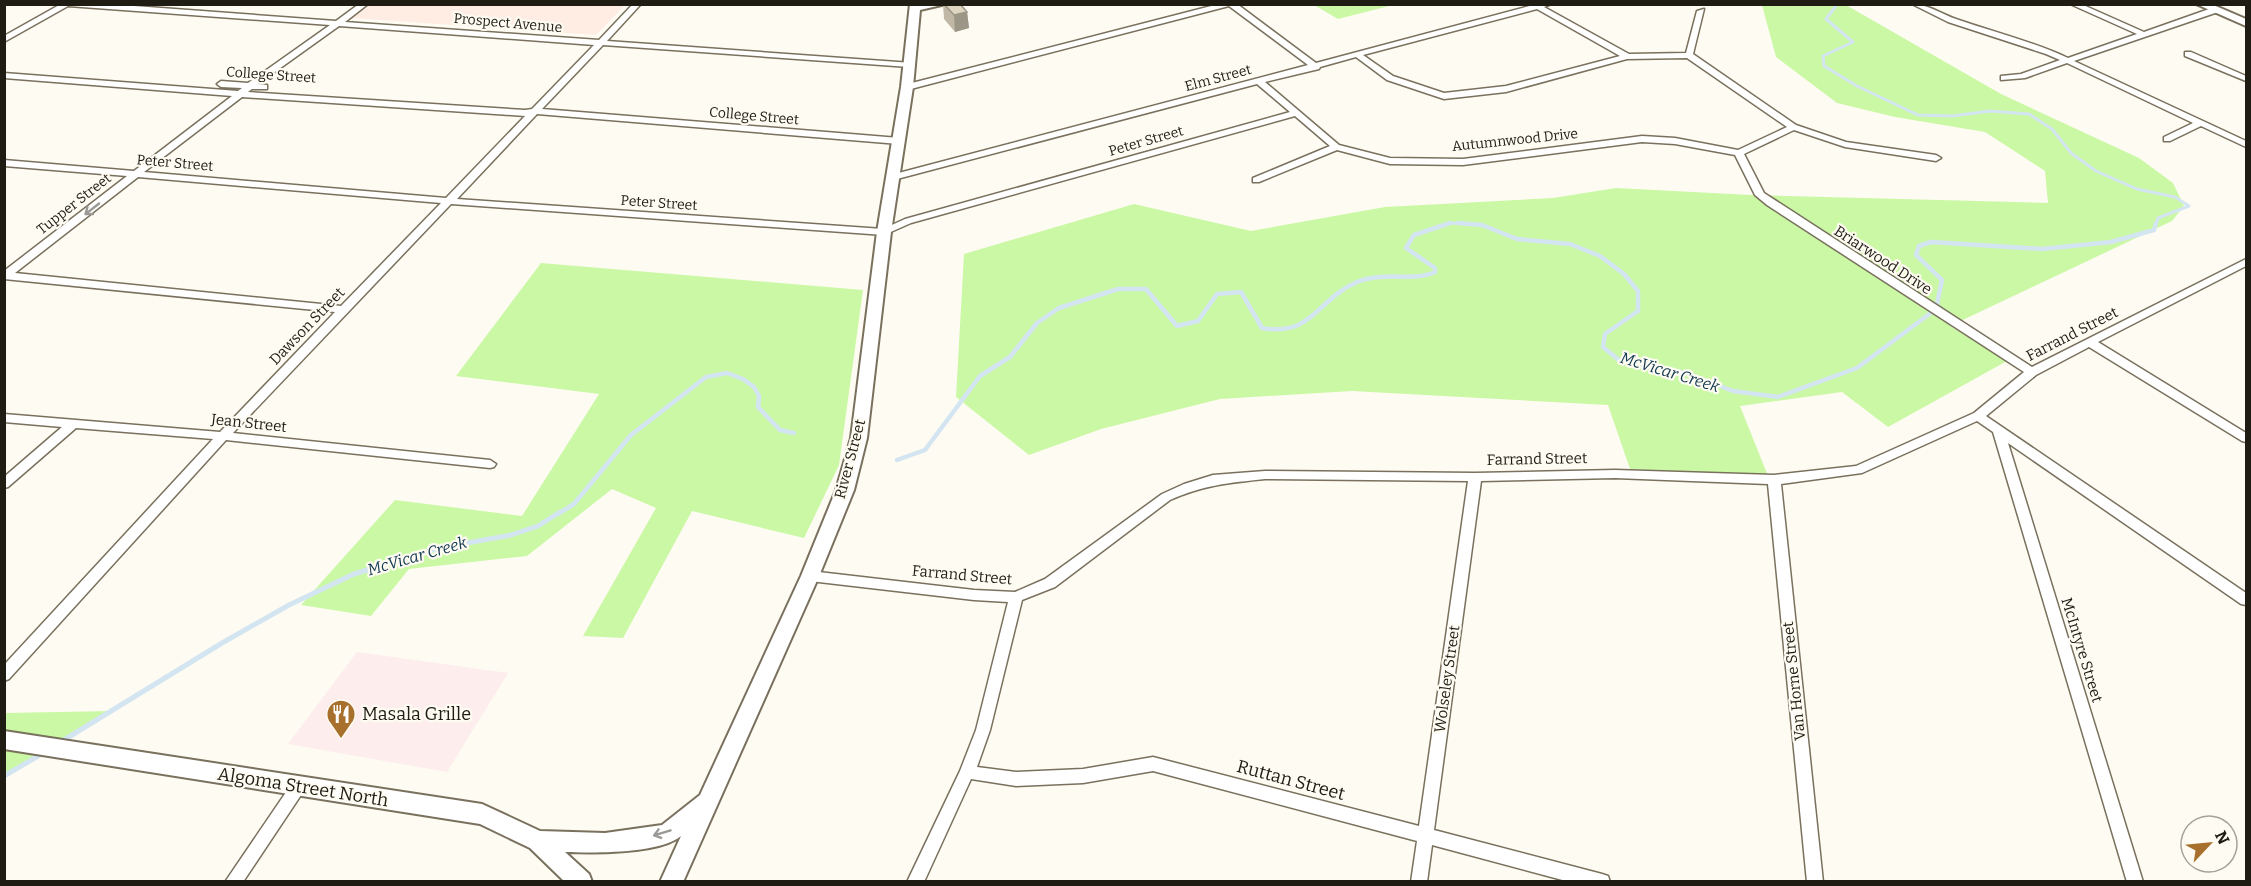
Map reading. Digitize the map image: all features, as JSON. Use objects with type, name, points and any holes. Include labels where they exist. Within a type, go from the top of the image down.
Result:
[{"type":"main road","points":[[915,6],[941,4]]},
{"type":"main road","points":[[2201,4],[2247,23]]},
{"type":"main road","name":"River Street","points":[[671,882],[810,576],[844,490],[860,438],[884,232],[907,87],[915,6]]},
{"type":"main road","name":"Algoma Street North","points":[[7,741],[482,814],[538,841],[581,882]]},
{"type":"main road","points":[[538,841],[605,843],[667,834],[709,800]]},
{"type":"street","name":"Prospect Avenue","points":[[67,4],[909,65]]},
{"type":"street","points":[[4,40],[67,4]]},
{"type":"street","name":"Tupper Street","points":[[5,276],[250,86],[365,4]]},
{"type":"street","name":"Dawson Street","points":[[4,675],[223,436],[638,4]]},
{"type":"street","points":[[907,87],[1231,4],[1316,67]]},
{"type":"street","name":"Elm Street","points":[[894,177],[1359,56],[1548,4]]},
{"type":"street","points":[[1915,4],[1951,20],[2068,61],[2247,144]]},
{"type":"street","points":[[2073,4],[2143,34]]},
{"type":"street","points":[[1538,7],[1627,57]]},
{"type":"street","points":[[2004,78],[2022,76],[2215,10]]},
{"type":"street","points":[[1689,54],[1701,11]]},
{"type":"street","points":[[1359,56],[1390,78],[1425,92],[1444,96],[1506,89],[1627,57],[1689,54],[1793,127],[1845,144],[1936,158]]},
{"type":"street","points":[[2188,54],[2247,79]]},
{"type":"street","name":"College Street","points":[[4,67],[530,108],[535,111]]},
{"type":"street","name":"College Street","points":[[4,75],[240,94],[525,113],[535,111],[899,141]]},
{"type":"street","points":[[150,87],[161,80]]},
{"type":"street","name":"Autumnwood Drive","points":[[1258,81],[1336,147],[1390,161],[1463,162],[1642,139],[1676,141],[1739,153]]},
{"type":"street","name":"Peter Street","points":[[4,163],[449,201],[884,232],[908,221],[1296,113]]},
{"type":"street","points":[[2167,139],[2200,123]]},
{"type":"street","points":[[1739,153],[1793,127]]},
{"type":"street","points":[[1256,180],[1336,147]]},
{"type":"street","name":"Briarwood Drive","points":[[1739,153],[1760,195],[1765,199],[1951,322],[2032,372]]},
{"type":"street","name":"Farrand Street","points":[[810,576],[974,595],[1016,597],[1050,583],[1166,497],[1188,487],[1213,480],[1265,475],[1476,477],[1615,474],[1774,480],[1858,470],[1978,416],[2032,372],[2247,262]]},
{"type":"street","points":[[5,276],[345,310]]},
{"type":"street","points":[[2091,343],[2247,438]]},
{"type":"street","points":[[1978,416],[2247,600]]},
{"type":"street","name":"Jean Street","points":[[4,418],[223,436],[490,464]]},
{"type":"street","points":[[4,484],[72,425]]},
{"type":"street","name":"McIntyre Street","points":[[1998,429],[2135,882]]},
{"type":"street","name":"Wolseley Street","points":[[1419,882],[1476,477]]},
{"type":"street","name":"Van Horne Street","points":[[1774,480],[1815,882]]},
{"type":"street","points":[[915,882],[967,772],[983,730],[1016,597]]},
{"type":"street","name":"Ruttan Street","points":[[967,772],[1016,779],[1083,776],[1153,764],[1602,882]]},
{"type":"street","points":[[233,882],[298,787]]},
{"type":"shaded area","points":[[371,4],[625,5],[596,35],[352,18]]},
{"type":"shaded area","points":[[357,652],[508,673],[447,772],[288,744]]},
{"type":"green space","points":[[1314,5],[1393,5],[1338,19]]},
{"type":"green space","points":[[1762,5],[1846,5],[2001,94],[2139,158],[2173,183],[2184,206],[2172,221],[1950,326],[2007,361],[1888,427],[1842,392],[1740,406],[1768,476],[1630,469],[1608,405],[1352,391],[1220,399],[1101,429],[1029,455],[956,397],[964,254],[1134,204],[1251,231],[1385,207],[1553,198],[1616,188],[1751,195],[2048,203],[2045,171],[1985,132],[1895,117],[1837,103],[1776,57]]},
{"type":"green space","points":[[541,263],[863,290],[839,465],[804,538],[692,511],[623,638],[583,636],[656,508],[612,489],[527,556],[409,569],[371,616],[301,605],[395,500],[522,516],[599,394],[456,376]]},
{"type":"green space","points":[[112,711],[5,776],[5,713]]},
{"type":"building","points":[[944,4],[960,4],[967,12],[954,15]]},
{"type":"waterway","name":"McVicar Creek","points":[[1834,4],[1836,6],[1826,19],[1853,42],[1823,56],[1824,66],[1857,86],[1918,115],[1952,116],[1990,111],[2029,114],[2052,129],[2071,153],[2096,171],[2137,189],[2175,197],[2189,206],[2158,218],[2156,225]]},
{"type":"waterway","name":"McVicar Creek","points":[[897,460],[925,450],[980,376],[1010,357],[1037,323],[1059,308],[1118,289],[1146,289],[1177,326],[1198,321],[1217,294],[1241,292],[1262,328],[1293,327],[1314,315],[1332,298],[1357,282],[1377,277],[1417,276],[1435,272],[1435,268],[1406,248],[1414,235],[1450,223]]},
{"type":"waterway","name":"McVicar Creek","points":[[1445,225],[1451,223],[1481,225]]},
{"type":"waterway","name":"McVicar Creek","points":[[1458,223],[1482,225],[1517,239],[1570,244],[1600,256],[1624,274],[1638,291],[1638,311],[1605,334],[1603,347],[1620,361],[1686,373],[1733,391],[1778,397],[1857,368],[1936,309],[1942,280],[1916,255],[1919,246],[1931,242],[2042,249],[2111,242],[2154,230],[2156,223]]},
{"type":"waterway","name":"McVicar Creek","points":[[558,514],[574,504],[631,435],[706,377],[727,373],[743,379],[754,387],[759,396],[758,407],[780,430],[794,433]]},
{"type":"waterway","name":"McVicar Creek","points":[[59,743],[222,643],[289,605],[354,574],[439,548],[511,535],[538,526],[560,512]]},
{"type":"waterway","name":"McVicar Creek","points":[[4,776],[45,752]]},
{"type":"place","name":"Masala Grille","points":[[341,740]]}]
